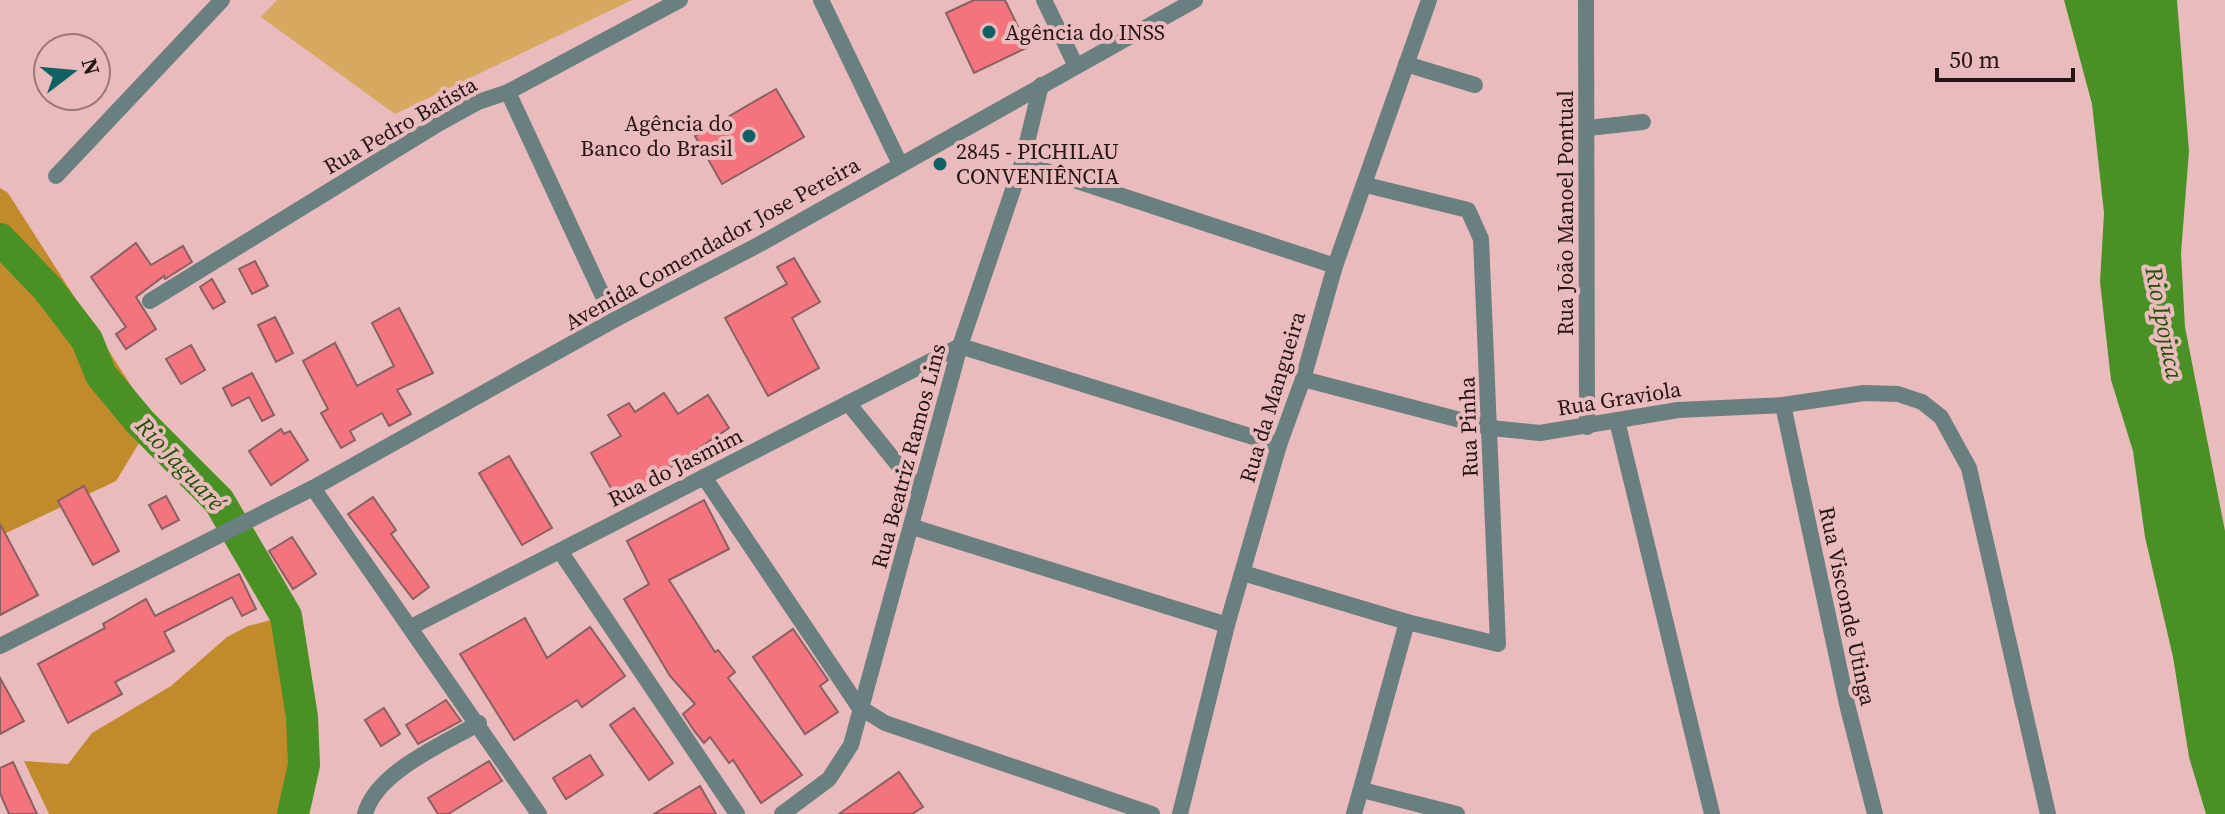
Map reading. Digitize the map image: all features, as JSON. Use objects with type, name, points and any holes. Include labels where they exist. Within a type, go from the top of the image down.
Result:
[{"type":"street","points":[[56,176],[222,0]]},
{"type":"street","name":"Rua Pedro Batista","points":[[150,301],[438,124],[478,102],[508,92],[680,0]]},
{"type":"street","points":[[821,0],[900,164]]},
{"type":"street","points":[[1044,0],[1076,66]]},
{"type":"street","name":"Avenida Comendador Jose Pereira","points":[[0,646],[313,488],[614,320],[760,244],[1195,0]]},
{"type":"street","name":"Rua da Mangueira","points":[[1180,814],[1227,625],[1279,445],[1303,379],[1335,266],[1429,0]]},
{"type":"street","name":"Rua João Manoel Pontual","points":[[1586,0],[1587,427]]},
{"type":"street","points":[[1406,64],[1475,85]]},
{"type":"street","name":"Rua Beatriz Ramos Lins","points":[[782,814],[829,779],[851,745],[960,346],[1022,163],[1041,85]]},
{"type":"street","points":[[508,92],[614,320]]},
{"type":"street","points":[[1588,128],[1643,122]]},
{"type":"street","points":[[1022,163],[1335,266]]},
{"type":"street","name":"Rua Pinha","points":[[1366,185],[1468,210],[1481,239],[1498,644],[1407,622]]},
{"type":"street","points":[[960,346],[1279,445]]},
{"type":"street","name":"Rua do Jasmim","points":[[411,627],[960,346]]},
{"type":"street","name":"Rua Graviola","points":[[1303,379],[1491,428],[1540,433],[1722,405],[1783,405],[1864,393],[1898,394],[1922,402],[1941,417],[1969,468],[2048,814]]},
{"type":"street","points":[[848,403],[920,492]]},
{"type":"street","name":"Rua Visconde Utinga","points":[[1783,405],[1847,704],[1875,814]]},
{"type":"street","points":[[1617,421],[1712,814]]},
{"type":"street","points":[[704,477],[859,707],[885,723],[1152,814]]},
{"type":"street","points":[[313,488],[479,723],[539,814]]},
{"type":"street","points":[[913,527],[1227,625]]},
{"type":"street","points":[[560,551],[737,814]]},
{"type":"street","points":[[1243,573],[1407,622],[1354,814]]},
{"type":"street","points":[[365,814],[369,799],[383,781],[479,723]]},
{"type":"street","points":[[1362,790],[1457,814]]},
{"type":"shaded area","points":[[277,0],[632,0],[395,114],[261,17]]},
{"type":"shaded area","points":[[0,188],[8,193],[153,420],[116,481],[0,536]]},
{"type":"shaded area","points":[[286,616],[302,717],[304,765],[293,814],[49,814],[24,761],[68,764],[92,733],[171,686],[227,637],[248,626]]},
{"type":"water","name":"Rio Ipojuca","points":[[2064,0],[2177,0],[2189,151],[2181,253],[2185,327],[2225,531],[2225,814],[2206,814],[2189,757],[2173,657],[2145,537],[2133,451],[2111,380],[2100,282],[2104,213],[2092,104]]},
{"type":"building","name":"Agência do INSS","points":[[974,0],[1005,0],[1028,47],[974,73],[946,13]]},
{"type":"building","name":"Agência do Banco do Brasil","points":[[776,89],[804,137],[722,184],[695,136]]},
{"type":"building","points":[[136,243],[151,265],[183,246],[192,262],[165,279],[164,276],[136,297],[156,329],[126,349],[116,334],[126,327],[91,277]]},
{"type":"building","points":[[794,258],[820,302],[792,318],[819,368],[768,396],[725,318],[787,284],[777,267]]},
{"type":"building","points":[[255,261],[268,286],[252,294],[239,269]]},
{"type":"building","points":[[212,279],[225,302],[213,309],[200,287]]},
{"type":"building","points":[[399,308],[433,373],[397,390],[411,414],[389,426],[382,413],[350,431],[355,440],[341,448],[321,413],[328,409],[303,361],[335,343],[357,386],[394,366],[372,323]]},
{"type":"building","points":[[275,317],[293,353],[276,362],[258,325]]},
{"type":"building","points":[[191,345],[205,370],[181,384],[166,359]]},
{"type":"building","points":[[252,373],[274,415],[262,421],[249,397],[232,406],[223,388]]},
{"type":"building","points":[[664,393],[678,414],[708,395],[729,428],[668,469],[672,476],[620,504],[591,453],[621,436],[608,415],[629,403],[635,412]]},
{"type":"building","points":[[281,429],[284,434],[290,431],[308,460],[271,485],[249,451]]},
{"type":"building","points":[[509,456],[552,528],[522,545],[479,473]]},
{"type":"building","points":[[84,486],[119,551],[93,565],[58,501]]},
{"type":"building","points":[[166,496],[179,520],[162,529],[149,505]]},
{"type":"building","points":[[373,497],[396,530],[391,534],[429,587],[413,599],[348,514]]},
{"type":"building","points":[[704,500],[729,549],[669,580],[715,652],[718,650],[735,672],[728,678],[802,775],[761,803],[733,760],[729,763],[710,737],[704,743],[695,732],[683,714],[695,704],[670,676],[624,599],[649,584],[627,541]]},
{"type":"building","points":[[0,524],[38,595],[0,615]]},
{"type":"building","points":[[292,537],[316,574],[293,589],[269,551]]},
{"type":"building","points":[[239,574],[256,609],[242,616],[232,597],[164,632],[174,651],[115,682],[122,694],[68,723],[38,664],[105,628],[103,624],[146,599],[155,616]]},
{"type":"building","points":[[525,618],[547,658],[590,627],[625,676],[582,707],[577,700],[514,740],[460,654]]},
{"type":"building","points":[[793,629],[828,680],[820,686],[838,712],[805,734],[753,657]]},
{"type":"building","points":[[0,678],[24,721],[0,734]]},
{"type":"building","points":[[446,700],[461,721],[418,744],[406,725]]},
{"type":"building","points":[[384,708],[400,734],[381,746],[365,720]]},
{"type":"building","points":[[634,708],[673,763],[649,780],[610,725]]},
{"type":"building","points":[[590,755],[603,775],[566,799],[553,778]]},
{"type":"building","points":[[489,761],[502,781],[448,814],[438,814],[428,798]]},
{"type":"building","points":[[13,762],[37,814],[9,814],[0,793],[0,768]]},
{"type":"building","points":[[899,772],[923,807],[912,814],[839,814]]},
{"type":"building","points":[[700,786],[716,814],[654,814]]},
{"type":"waterway","name":"Rio Jaguaré","points":[[0,239],[48,289],[87,340],[101,375],[140,422],[219,501],[286,616],[302,717],[304,765],[293,814]]},
{"type":"place","name":"Agência do INSS","points":[[989,32]]},
{"type":"place","name":"Agência do Banco do Brasil","points":[[749,136]]},
{"type":"place","name":"2845 - PICHILAU CONVENIÊNCIA","points":[[940,164]]}]
